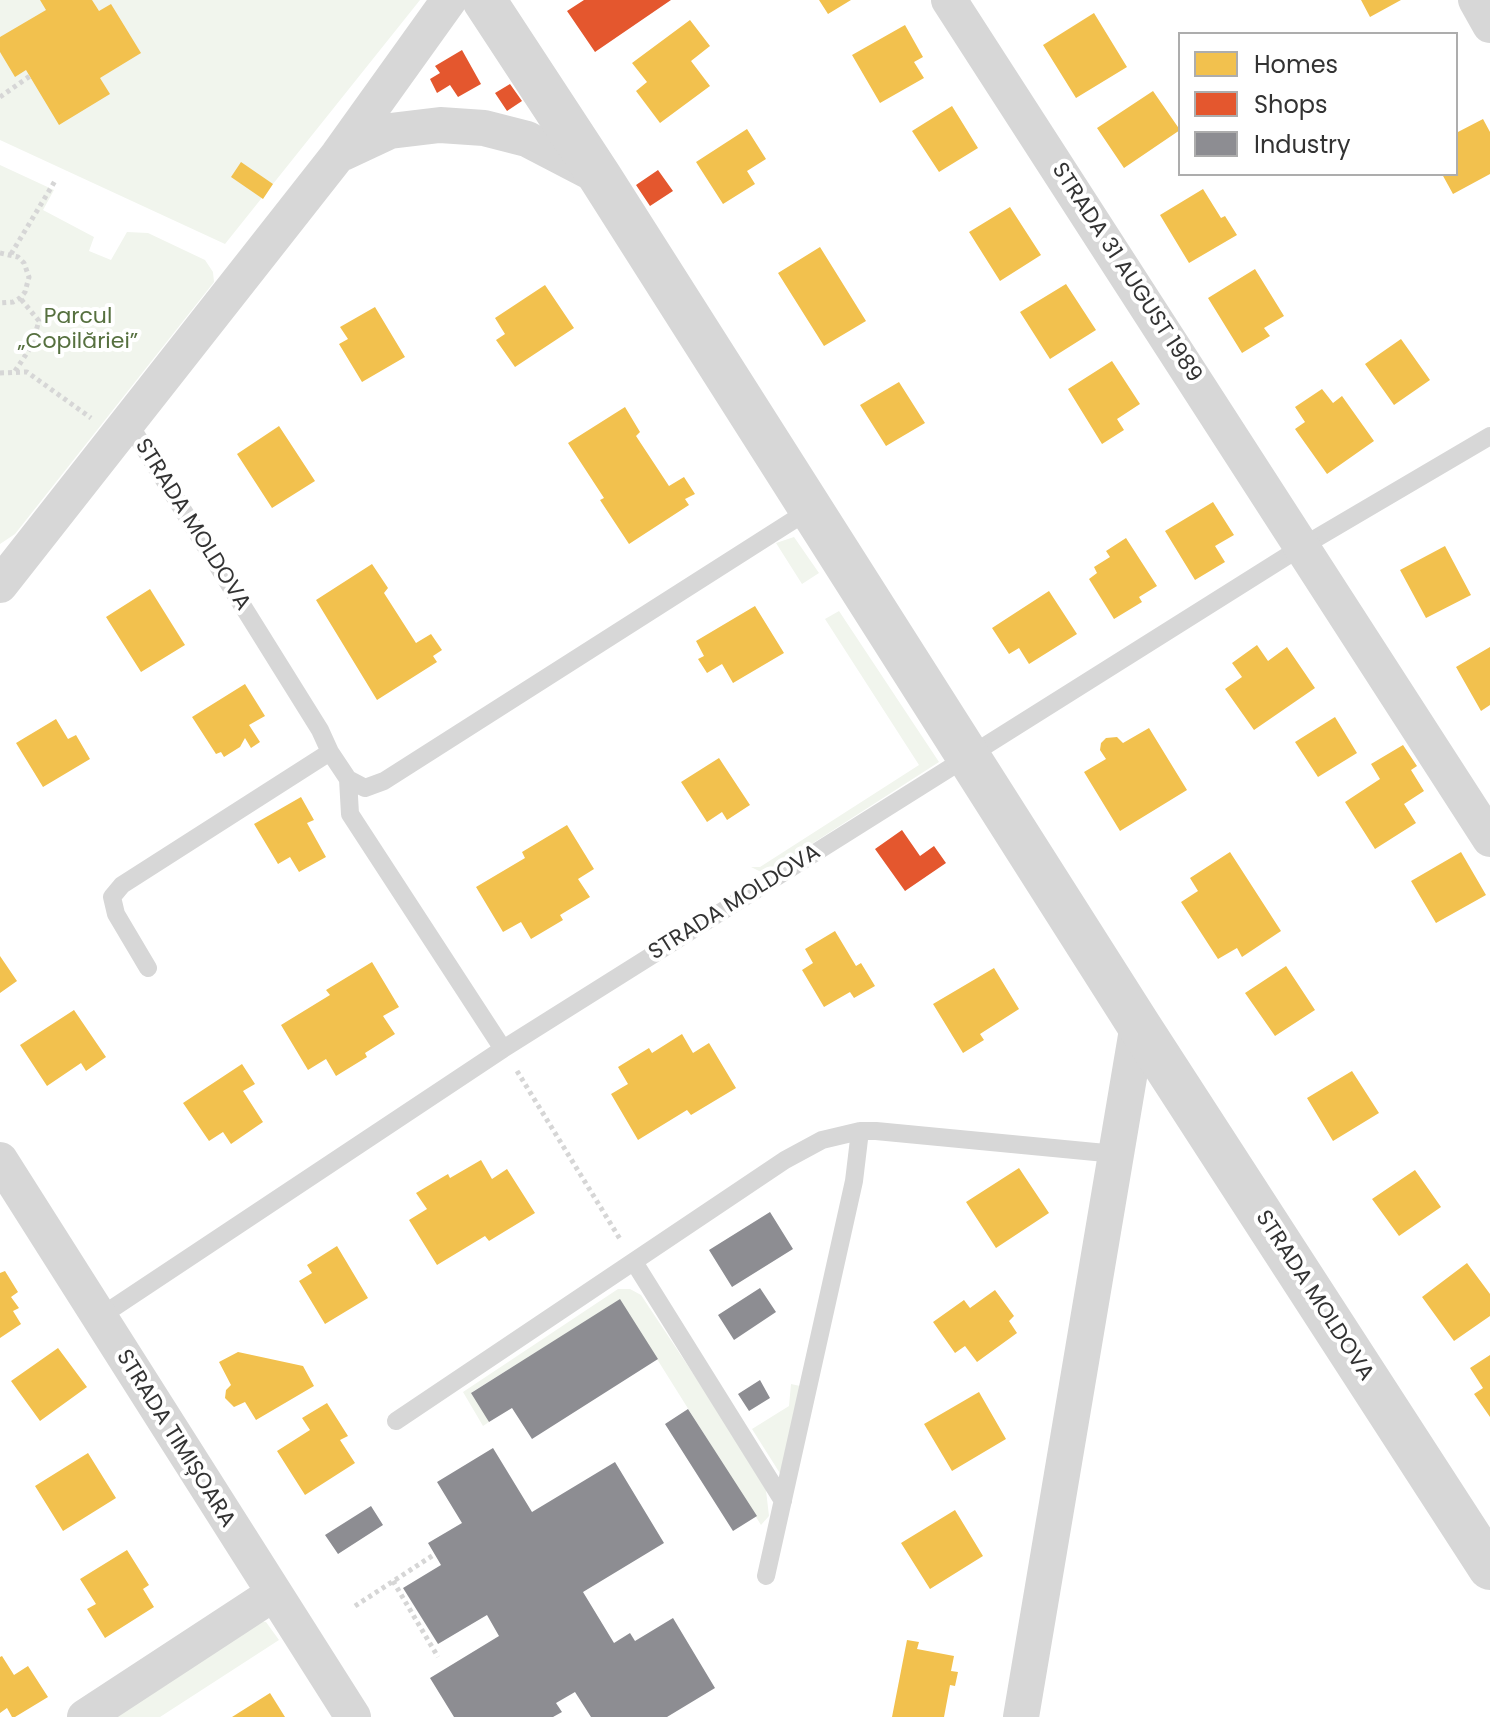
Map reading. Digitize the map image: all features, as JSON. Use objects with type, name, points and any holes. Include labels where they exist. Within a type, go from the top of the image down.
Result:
[{"type":"street","name":"STRADA MOLDOVA","points":[[0,585],[112,422],[338,155],[449,0]]},
{"type":"street","name":"STRADA MOLDOVA","points":[[484,0],[600,177],[1138,1024],[1490,1568]]},
{"type":"street","name":"STRADA 31 AUGUST 1989","points":[[949,0],[1490,839]]},
{"type":"street","points":[[1476,0],[1490,25]]},
{"type":"street","name":"STRADA MOLDOVA","points":[[338,155],[390,131],[440,125],[484,128],[527,139],[600,177]]},
{"type":"street","points":[[1021,1717],[1138,1024]]},
{"type":"street","name":"STRADA TIMIȘOARA","points":[[0,1160],[353,1717]]},
{"type":"street","points":[[85,1717],[273,1594]]},
{"type":"lane","name":"STRADA MOLDOVA","points":[[112,422],[320,730],[348,779],[350,814],[503,1049]]},
{"type":"lane","points":[[967,755],[1303,546],[1490,436]]},
{"type":"lane","points":[[348,779],[365,788],[384,781],[811,509]]},
{"type":"lane","points":[[148,968],[116,914],[112,897],[122,885],[330,752]]},
{"type":"lane","name":"STRADA MOLDOVA","points":[[98,1318],[503,1049],[967,755]]},
{"type":"lane","points":[[766,1576],[851,1195],[860,1131]]},
{"type":"lane","points":[[396,1421],[785,1160],[822,1140],[860,1131],[899,1132],[1116,1154]]},
{"type":"lane","points":[[634,1262],[783,1501]]},
{"type":"path","points":[[0,97],[30,76]]},
{"type":"path","points":[[11,254],[55,181]]},
{"type":"path","points":[[0,253],[11,254],[24,263],[29,277],[20,298],[0,303]]},
{"type":"path","points":[[15,371],[31,347],[39,321],[20,298]]},
{"type":"path","points":[[0,373],[27,372],[112,422]]},
{"type":"path","points":[[503,1049],[634,1262]]},
{"type":"path","points":[[355,1606],[435,1554]]},
{"type":"path","points":[[393,1581],[438,1657]]},
{"type":"green space","points":[[0,0],[420,0],[225,244],[0,140]]},
{"type":"green space","name":"Parcul „Copilăriei”","points":[[0,165],[54,190],[43,210],[94,237],[89,251],[111,260],[127,232],[148,233],[205,260],[213,272],[214,282],[15,534],[0,544]]},
{"type":"green space","points":[[794,537],[819,573],[802,584],[776,543]]},
{"type":"green space","points":[[839,611],[939,762],[765,874],[751,867],[760,867],[919,765],[825,619]]},
{"type":"green space","points":[[618,1289],[630,1289],[641,1295],[765,1482],[769,1516],[761,1525],[620,1300],[472,1392],[489,1422],[483,1426],[463,1392]]},
{"type":"green space","points":[[791,1384],[800,1386],[781,1475],[752,1429],[789,1406]]},
{"type":"green space","points":[[259,1621],[266,1622],[279,1640],[160,1717],[105,1717]]},
{"type":"building: Homes","points":[[40,0],[92,0],[99,11],[111,4],[141,53],[100,78],[110,94],[59,125],[26,70],[15,77],[0,52],[0,37],[46,10]]},
{"type":"building: Homes","points":[[819,0],[851,0],[828,14]]},
{"type":"building: Homes","points":[[1361,0],[1401,0],[1370,17]]},
{"type":"building: Homes","points":[[1094,13],[1127,67],[1076,98],[1043,45]]},
{"type":"building: Homes","points":[[690,20],[710,46],[691,61],[710,86],[660,123],[636,91],[647,82],[632,63]]},
{"type":"building: Homes","points":[[905,25],[923,57],[914,62],[924,78],[880,103],[852,55]]},
{"type":"building: Homes","points":[[1153,91],[1178,131],[1124,168],[1097,128]]},
{"type":"building: Homes","points":[[952,106],[978,148],[939,172],[912,131]]},
{"type":"building: Homes","points":[[1483,119],[1490,132],[1490,174],[1453,194],[1443,176],[1458,176],[1458,132]]},
{"type":"building: Homes","points":[[747,129],[766,159],[747,171],[755,184],[723,204],[696,162]]},
{"type":"building: Homes","points":[[241,162],[273,184],[263,199],[231,177]]},
{"type":"building: Homes","points":[[1203,189],[1221,218],[1225,216],[1237,235],[1189,263],[1160,215]]},
{"type":"building: Homes","points":[[1010,207],[1041,255],[1000,281],[969,232]]},
{"type":"building: Homes","points":[[820,247],[866,321],[824,346],[778,273]]},
{"type":"building: Homes","points":[[1255,269],[1284,316],[1264,328],[1270,336],[1242,353],[1208,298]]},
{"type":"building: Homes","points":[[1066,284],[1096,330],[1050,359],[1020,312]]},
{"type":"building: Homes","points":[[545,285],[574,328],[515,367],[496,340],[505,334],[495,318]]},
{"type":"building: Homes","points":[[375,307],[405,357],[362,382],[339,344],[348,339],[340,327]]},
{"type":"building: Homes","points":[[1401,339],[1430,380],[1394,405],[1365,364]]},
{"type":"building: Homes","points":[[1112,361],[1140,404],[1117,419],[1124,430],[1102,444],[1068,389]]},
{"type":"building: Homes","points":[[899,382],[925,423],[886,446],[860,405]]},
{"type":"building: Homes","points":[[1322,389],[1333,403],[1342,396],[1374,441],[1327,474],[1295,429],[1305,422],[1295,407]]},
{"type":"building: Homes","points":[[625,407],[640,432],[636,436],[669,486],[684,477],[695,494],[685,499],[689,505],[629,544],[568,443]]},
{"type":"building: Homes","points":[[279,426],[315,481],[272,508],[237,454]]},
{"type":"building: Homes","points":[[1213,502],[1234,535],[1215,546],[1225,562],[1195,580],[1165,531]]},
{"type":"building: Homes","points":[[1126,538],[1157,586],[1139,597],[1142,602],[1114,619],[1089,579],[1097,573],[1094,567],[1110,557],[1106,551]]},
{"type":"building: Homes","points":[[1445,546],[1471,595],[1426,618],[1400,570]]},
{"type":"building: Homes","points":[[372,564],[388,588],[384,593],[416,643],[431,634],[442,650],[433,656],[437,662],[377,700],[316,600]]},
{"type":"building: Homes","points":[[150,589],[185,645],[141,672],[106,617]]},
{"type":"building: Homes","points":[[1049,591],[1077,634],[1029,664],[1019,648],[1009,654],[992,628]]},
{"type":"building: Homes","points":[[755,606],[784,653],[733,683],[722,664],[707,673],[698,659],[704,656],[696,641]]},
{"type":"building: Homes","points":[[1257,645],[1268,661],[1287,647],[1315,688],[1254,730],[1225,689],[1242,677],[1232,663]]},
{"type":"building: Homes","points":[[1490,647],[1490,705],[1481,711],[1456,667]]},
{"type":"building: Homes","points":[[245,684],[265,716],[249,725],[260,742],[251,748],[245,738],[240,747],[224,757],[221,752],[216,754],[192,717]]},
{"type":"building: Homes","points":[[1335,717],[1357,753],[1318,777],[1295,742]]},
{"type":"building: Homes","points":[[56,719],[68,739],[76,735],[90,759],[43,787],[16,743]]},
{"type":"building: Homes","points":[[1149,728],[1187,790],[1120,831],[1084,772],[1106,759],[1100,750],[1106,738],[1117,737],[1123,743]]},
{"type":"building: Homes","points":[[1403,745],[1417,766],[1411,770],[1424,791],[1404,804],[1416,823],[1375,849],[1345,802],[1380,779],[1371,764]]},
{"type":"building: Homes","points":[[719,758],[750,805],[727,820],[722,812],[707,822],[681,782]]},
{"type":"building: Homes","points":[[301,797],[314,820],[307,823],[326,857],[299,872],[290,857],[278,864],[254,824]]},
{"type":"building: Homes","points":[[567,825],[594,869],[578,879],[590,897],[560,915],[563,920],[531,939],[521,922],[503,932],[476,887],[525,858],[522,852]]},
{"type":"building: Homes","points":[[1230,852],[1281,931],[1242,957],[1237,948],[1218,959],[1181,902],[1198,891],[1190,878]]},
{"type":"building: Homes","points":[[1461,852],[1486,895],[1436,923],[1411,881]]},
{"type":"building: Homes","points":[[835,931],[856,966],[861,963],[875,986],[854,998],[850,992],[824,1007],[802,970],[813,963],[805,949]]},
{"type":"building: Homes","points":[[0,956],[17,981],[0,993]]},
{"type":"building: Homes","points":[[372,962],[399,1007],[383,1016],[395,1034],[365,1053],[367,1057],[336,1076],[326,1059],[308,1070],[281,1025],[330,995],[326,990]]},
{"type":"building: Homes","points":[[1286,966],[1315,1010],[1275,1036],[1245,993]]},
{"type":"building: Homes","points":[[994,968],[1019,1009],[980,1034],[984,1040],[963,1053],[933,1004]]},
{"type":"building: Homes","points":[[74,1010],[106,1057],[86,1071],[81,1063],[47,1086],[20,1045]]},
{"type":"building: Homes","points":[[682,1034],[693,1053],[709,1043],[736,1088],[691,1115],[687,1110],[638,1140],[611,1094],[628,1084],[618,1067],[649,1048],[652,1053]]},
{"type":"building: Homes","points":[[242,1064],[255,1084],[243,1091],[263,1122],[231,1144],[223,1132],[209,1141],[183,1103]]},
{"type":"building: Homes","points":[[1352,1071],[1379,1113],[1333,1141],[1307,1098]]},
{"type":"building: Homes","points":[[481,1160],[492,1179],[507,1169],[535,1213],[489,1241],[485,1236],[437,1265],[409,1220],[427,1209],[416,1193],[448,1174],[450,1178]]},
{"type":"building: Homes","points":[[1019,1168],[1049,1213],[996,1248],[966,1202]]},
{"type":"building: Homes","points":[[1415,1170],[1441,1207],[1399,1236],[1372,1199]]},
{"type":"building: Homes","points":[[337,1246],[368,1298],[325,1324],[299,1281],[312,1273],[307,1265]]},
{"type":"building: Homes","points":[[1467,1263],[1490,1294],[1490,1316],[1454,1341],[1422,1297]]},
{"type":"building: Homes","points":[[5,1271],[18,1292],[11,1297],[19,1308],[13,1311],[21,1324],[0,1338],[0,1273]]},
{"type":"building: Homes","points":[[995,1290],[1014,1316],[1009,1321],[1017,1333],[977,1362],[965,1346],[955,1353],[933,1322],[964,1300],[970,1308]]},
{"type":"building: Homes","points":[[58,1348],[87,1387],[40,1421],[11,1381]]},
{"type":"building: Homes","points":[[238,1352],[303,1366],[314,1386],[256,1420],[245,1402],[234,1407],[225,1398],[226,1390],[231,1385],[219,1362]]},
{"type":"building: Homes","points":[[1490,1355],[1490,1417],[1474,1394],[1483,1388],[1470,1368]]},
{"type":"building: Homes","points":[[979,1392],[1006,1439],[952,1471],[924,1424]]},
{"type":"building: Homes","points":[[327,1403],[348,1436],[340,1440],[355,1463],[305,1495],[277,1451],[310,1430],[302,1418]]},
{"type":"building: Homes","points":[[88,1453],[116,1498],[63,1531],[35,1486]]},
{"type":"building: Homes","points":[[955,1510],[983,1556],[930,1589],[901,1543]]},
{"type":"building: Homes","points":[[127,1550],[149,1585],[143,1589],[154,1607],[105,1638],[87,1609],[96,1604],[80,1579]]},
{"type":"building: Homes","points":[[907,1640],[919,1642],[917,1649],[954,1656],[951,1671],[958,1672],[955,1686],[950,1685],[944,1717],[892,1717]]},
{"type":"building: Homes","points":[[2,1656],[14,1675],[28,1666],[48,1697],[15,1717],[7,1708],[0,1713]]},
{"type":"building: Homes","points":[[270,1693],[285,1717],[232,1717]]},
{"type":"building: Shops","points":[[584,0],[671,0],[595,52],[567,11]]},
{"type":"building: Shops","points":[[462,50],[481,84],[458,97],[450,85],[437,93],[430,79],[440,73],[435,66]]},
{"type":"building: Shops","points":[[510,84],[522,101],[507,111],[495,93]]},
{"type":"building: Shops","points":[[658,170],[673,191],[650,206],[636,185]]},
{"type":"building: Shops","points":[[902,830],[920,856],[934,846],[946,863],[905,891],[875,849]]},
{"type":"building: Industry","points":[[770,1212],[793,1249],[732,1287],[709,1250]]},
{"type":"building: Industry","points":[[760,1288],[776,1312],[734,1340],[718,1315]]},
{"type":"building: Industry","points":[[620,1299],[658,1359],[532,1439],[512,1408],[489,1422],[471,1393]]},
{"type":"building: Industry","points":[[760,1380],[770,1398],[749,1411],[738,1394]]},
{"type":"building: Industry","points":[[688,1409],[757,1516],[733,1531],[665,1424]]},
{"type":"building: Industry","points":[[493,1448],[532,1512],[615,1462],[664,1543],[583,1592],[614,1643],[630,1633],[635,1641],[673,1618],[715,1688],[667,1717],[591,1717],[575,1692],[556,1703],[562,1712],[553,1717],[454,1717],[430,1678],[499,1636],[487,1615],[438,1644],[403,1588],[441,1565],[428,1543],[462,1523],[437,1482]]},
{"type":"building: Industry","points":[[371,1506],[383,1525],[338,1554],[325,1535]]}]
